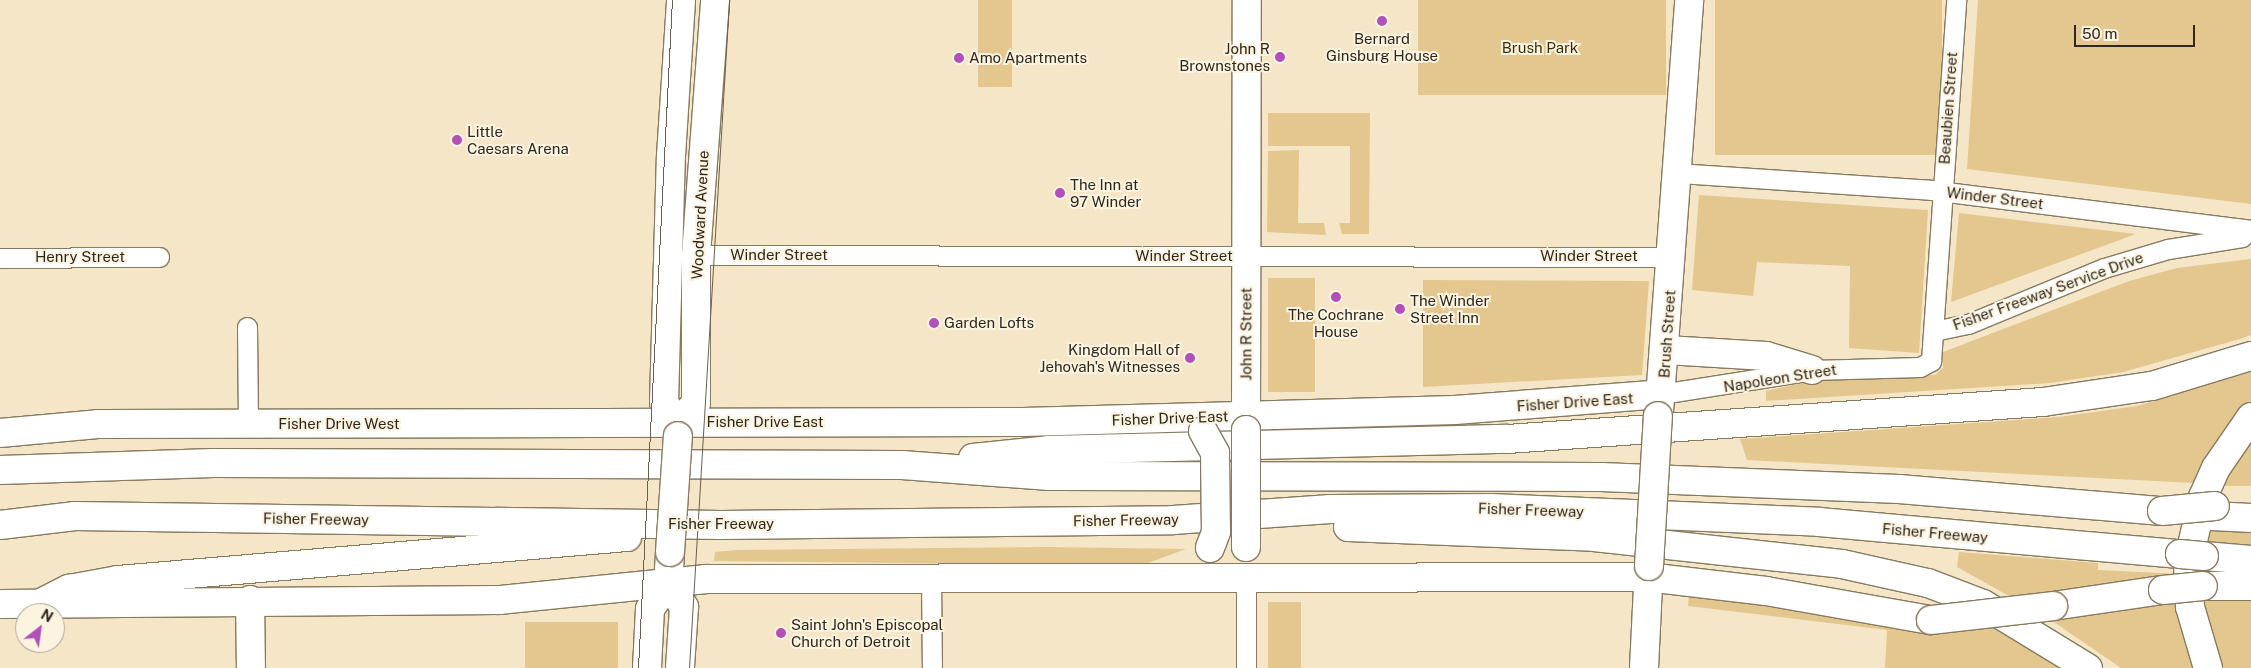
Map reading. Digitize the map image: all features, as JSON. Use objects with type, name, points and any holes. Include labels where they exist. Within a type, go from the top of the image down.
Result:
[{"type":"main road","name":"Woodward Avenue","points":[[681,0],[671,156],[664,403],[678,429],[696,403],[696,255],[715,0]]},
{"type":"main road","name":"John R Street","points":[[1246,575],[1247,0]]},
{"type":"main road","name":"Brush Street","points":[[1644,668],[1648,572],[1660,405],[1666,350],[1689,0]]},
{"type":"main road","points":[[1666,350],[1766,356],[1812,370]]},
{"type":"main road","points":[[902,464],[1049,450],[1507,439],[2034,403],[2152,386],[2251,356]]},
{"type":"main road","name":"Fisher Drive East","points":[[678,429],[1191,425],[1498,408],[1660,405]]},
{"type":"main road","points":[[2208,668],[2190,607],[2188,563],[2203,497],[2216,468],[2251,417]]},
{"type":"main road","name":"Fisher Drive West","points":[[0,433],[98,424],[678,429]]},
{"type":"main road","points":[[1175,577],[1194,565],[1210,548],[1216,532],[1215,453],[1191,425]]},
{"type":"main road","points":[[647,668],[650,610],[668,583],[678,429]]},
{"type":"main road","points":[[0,470],[213,463],[902,464],[1050,476],[1427,474],[1751,481],[2162,511],[2213,511],[2251,518]]},
{"type":"main road","points":[[2213,511],[2251,503]]},
{"type":"main road","name":"Fisher Freeway","points":[[0,526],[75,516],[721,525],[1172,520],[1331,509],[1491,508],[1810,522],[2251,560]]},
{"type":"main road","points":[[1172,520],[1594,537],[1842,564],[1928,583],[1983,604],[2088,668]]},
{"type":"main road","points":[[41,603],[69,589],[118,580],[585,542],[721,525]]},
{"type":"main road","points":[[65,604],[250,600],[500,600],[668,583],[1246,575],[1648,572],[1931,620],[2053,606],[2163,590],[2203,586],[2251,586]]},
{"type":"main road","points":[[668,583],[684,607],[680,668]]},
{"type":"main road","points":[[250,600],[251,668]]},
{"type":"main road","points":[[0,604],[15,604]]},
{"type":"street","name":"Beaubien Street","points":[[1928,364],[1934,331],[1956,0]]},
{"type":"street","name":"Winder Street","points":[[1678,173],[1943,192],[2251,230]]},
{"type":"street","name":"Fisher Freeway Service Drive","points":[[1934,331],[1968,324],[2104,268],[2168,249],[2251,236]]},
{"type":"street","name":"Winder Street","points":[[696,255],[1672,257]]},
{"type":"street","name":"Henry Street","points":[[0,258],[159,257]]},
{"type":"street","points":[[247,327],[248,424]]},
{"type":"street","name":"Napoleon Street","points":[[1660,405],[1812,370],[1928,364]]},
{"type":"street","name":"John R Street","points":[[1246,575],[1246,668]]},
{"type":"street","points":[[931,579],[932,668]]},
{"type":"green space","points":[[978,0],[1012,0],[1012,87],[978,87]]},
{"type":"green space","name":"Brush Park","points":[[1418,0],[1666,0],[1666,95],[1418,95]]},
{"type":"green space","points":[[1715,0],[1942,0],[1942,155],[1715,155]]},
{"type":"green space","points":[[1978,0],[2251,0],[2251,204],[1967,169]]},
{"type":"green space","points":[[1268,113],[1370,113],[1369,234],[1342,234],[1339,223],[1350,223],[1350,146],[1268,146]]},
{"type":"green space","points":[[1299,150],[1298,223],[1324,223],[1326,235],[1267,232],[1268,151]]},
{"type":"green space","points":[[1699,195],[1928,210],[1919,353],[1849,348],[1850,266],[1757,262],[1753,296],[1692,290]]},
{"type":"green space","points":[[1959,213],[2136,234],[1951,302]]},
{"type":"green space","points":[[2251,259],[2251,335],[2240,339],[2123,372],[2050,383],[1766,401],[1766,391],[1819,379],[1935,375],[1943,368],[1943,352],[2129,281],[2177,268]]},
{"type":"green space","points":[[1268,278],[1315,278],[1315,392],[1268,392]]},
{"type":"green space","points":[[1423,280],[1649,281],[1642,375],[1423,387]]},
{"type":"green space","points":[[2251,372],[2251,402],[2228,426],[2194,483],[1747,460],[1740,439],[2059,417],[2137,406]]},
{"type":"green space","points":[[2251,440],[2251,486],[2222,486],[2237,460]]},
{"type":"green space","points":[[2208,528],[2251,530],[2251,547],[2205,543]]},
{"type":"green space","points":[[1049,547],[1186,549],[1140,566],[714,561],[715,552],[736,550]]},
{"type":"green space","points":[[1959,552],[2098,563],[2098,570],[2202,575],[2018,601],[1957,567]]},
{"type":"green space","points":[[1695,594],[1925,634],[1996,628],[2062,668],[1885,668],[1887,630],[1688,606],[1689,595]]},
{"type":"green space","points":[[2251,597],[2251,668],[2221,668],[2202,599]]},
{"type":"green space","points":[[2178,599],[2194,668],[2121,668],[2048,618]]},
{"type":"green space","points":[[1268,602],[1301,602],[1301,668],[1268,668]]},
{"type":"green space","points":[[525,622],[618,622],[618,668],[525,668]]},
{"type":"tram line","points":[[638,668],[672,0]]},
{"type":"tram line","points":[[689,668],[729,0]]},
{"type":"place","name":"Bernard Ginsburg House","points":[[1382,21]]},
{"type":"place","name":"John R Brownstones","points":[[1280,57]]},
{"type":"place","name":"Amo Apartments","points":[[959,58]]},
{"type":"place","name":"Little Caesars Arena","points":[[457,140]]},
{"type":"place","name":"The Inn at 97 Winder","points":[[1060,193]]},
{"type":"place","name":"The Cochrane House","points":[[1336,297]]},
{"type":"place","name":"The Winder Street Inn","points":[[1400,309]]},
{"type":"place","name":"Garden Lofts","points":[[934,323]]},
{"type":"place","name":"Kingdom Hall of Jehovah's Witnesses","points":[[1190,358]]},
{"type":"place","name":"Saint John's Episcopal Church of Detroit","points":[[781,633]]}]
